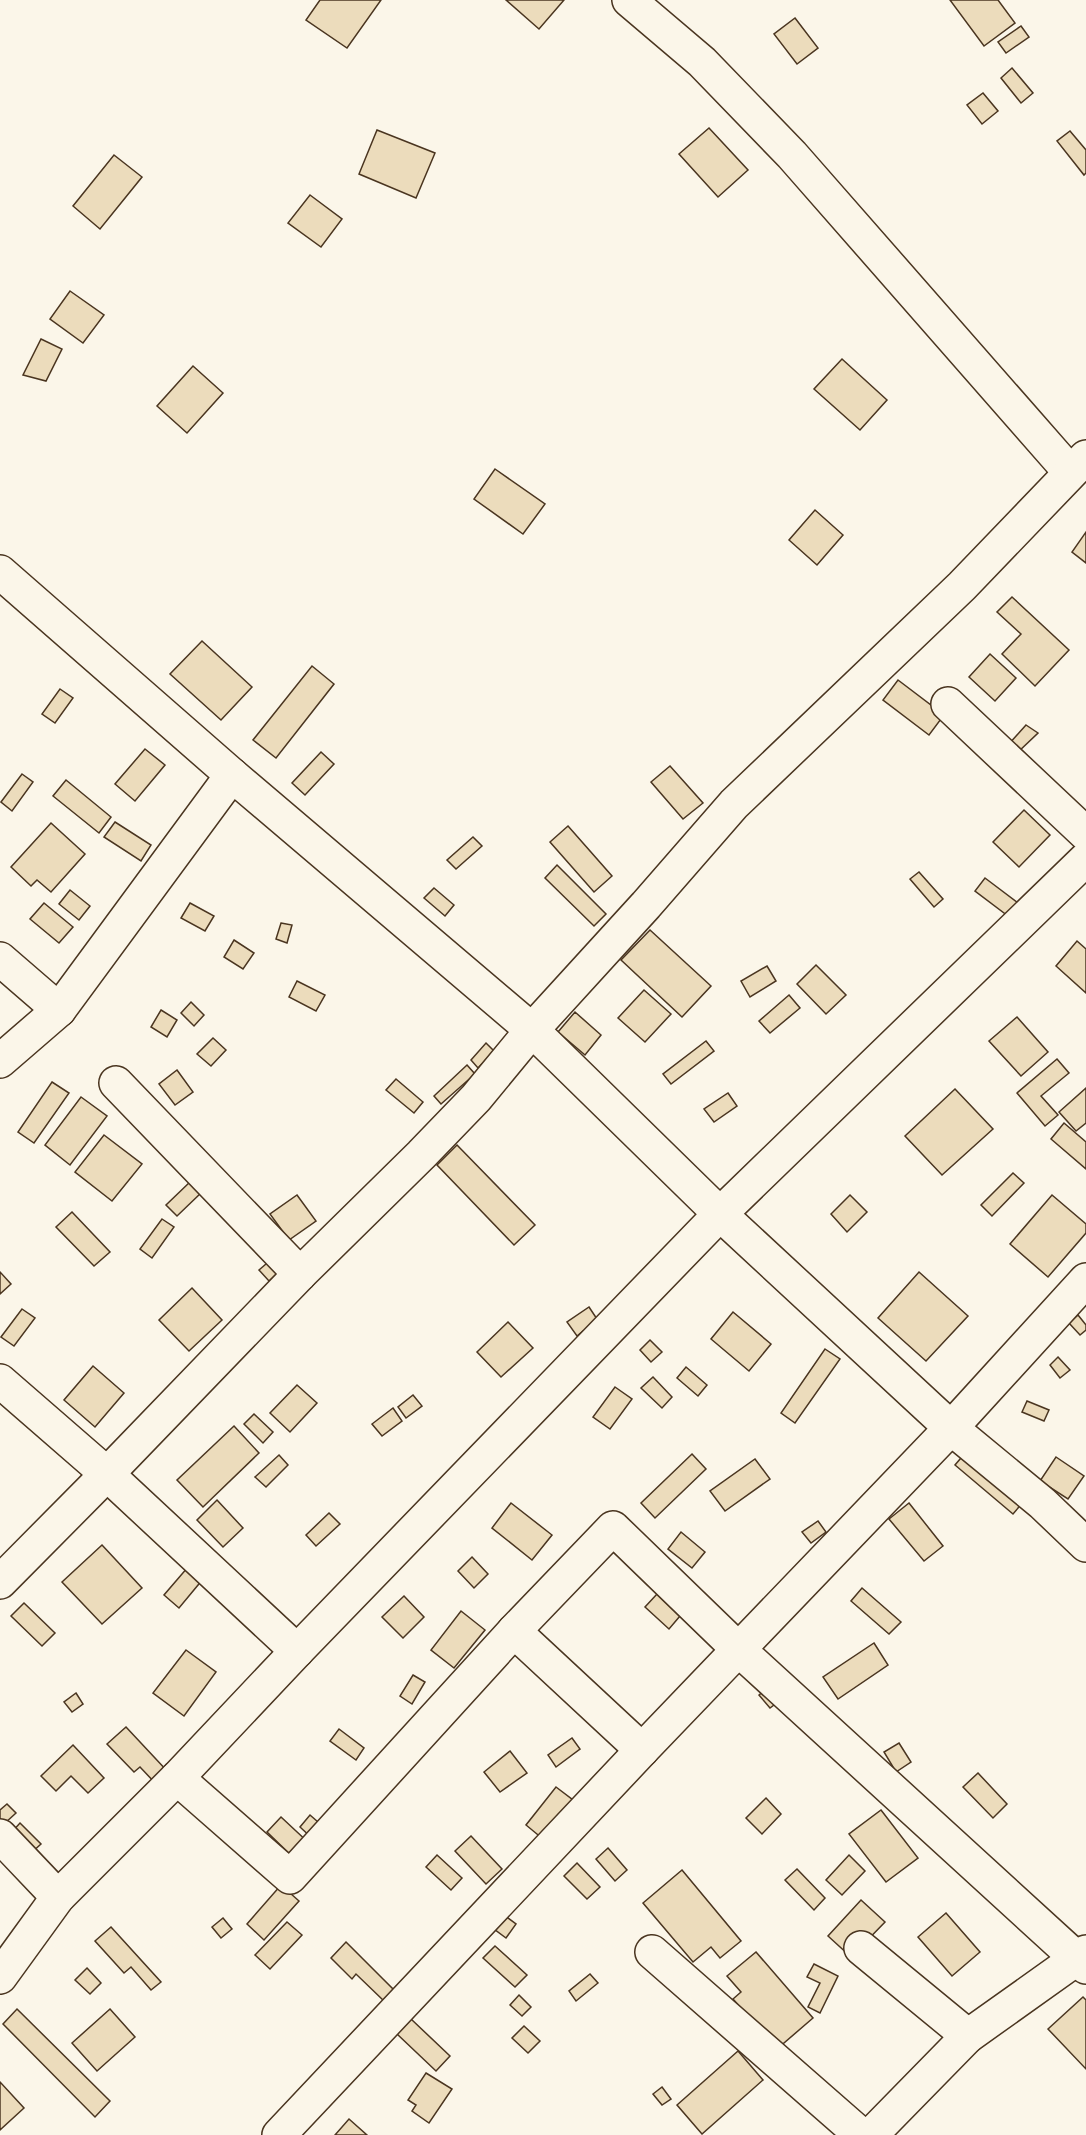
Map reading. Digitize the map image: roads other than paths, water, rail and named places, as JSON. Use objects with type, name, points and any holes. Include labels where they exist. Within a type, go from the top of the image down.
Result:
[{"type":"street","points":[[0,1582],[300,1274],[476,1098],[532,1030],[734,804],[962,586],[1078,464],[792,155],[702,62],[629,0]]},
{"type":"street","points":[[0,572],[232,775],[532,1030],[720,1214],[951,1428],[1042,1503],[1086,1545]]},
{"type":"street","points":[[948,704],[1086,834]]},
{"type":"street","points":[[0,1061],[59,1010],[232,775]]},
{"type":"street","points":[[0,1977],[58,1898],[177,1778],[720,1214],[1086,859]]},
{"type":"street","points":[[0,959],[59,1010]]},
{"type":"street","points":[[116,1083],[300,1274]]},
{"type":"street","points":[[279,2135],[738,1649],[951,1428],[1086,1280]]},
{"type":"street","points":[[0,1381],[107,1474],[297,1651]]},
{"type":"street","points":[[177,1778],[290,1877],[514,1631],[613,1528],[738,1649],[1083,1959],[968,2036],[871,2135]]},
{"type":"street","points":[[514,1631],[642,1750]]},
{"type":"street","points":[[0,1836],[58,1898]]},
{"type":"street","points":[[861,1948],[968,2036]]},
{"type":"street","points":[[652,1952],[861,2135]]}]
